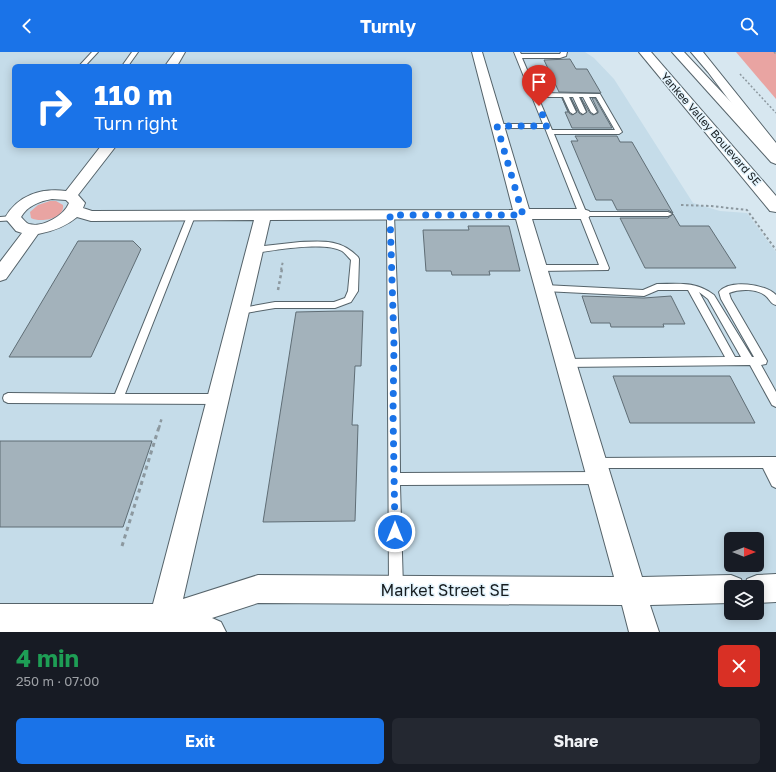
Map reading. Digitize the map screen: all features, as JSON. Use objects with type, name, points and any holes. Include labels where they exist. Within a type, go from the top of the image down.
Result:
[{"type":"main road","name":"Yankee Valley Boulevard SE","points":[[645,52],[776,207]]},
{"type":"main road","name":"Yankee Valley Boulevard SE","points":[[678,52],[776,160]]},
{"type":"main road","points":[[697,52],[712,69],[776,154]]},
{"type":"street","points":[[172,64],[180,52]]},
{"type":"street","points":[[477,52],[565,363],[644,632]]},
{"type":"street","points":[[70,196],[107,148]]},
{"type":"street","points":[[52,194],[70,196],[76,199],[78,205],[76,211],[69,218],[46,228],[22,228],[7,219],[31,200],[52,194]]},
{"type":"street","points":[[76,211],[91,216],[583,214]]},
{"type":"street","points":[[162,626],[263,216]]},
{"type":"street","points":[[0,276],[33,229]]},
{"type":"street","points":[[764,589],[776,588]]},
{"type":"street","name":"Market Street SE","points":[[162,626],[258,590],[632,591],[724,589]]},
{"type":"street","name":"Market Street SE","points":[[0,619],[162,626],[211,632]]},
{"type":"lane","points":[[84,64],[95,52]]},
{"type":"lane","points":[[126,64],[135,52]]},
{"type":"lane","points":[[538,268],[605,268],[518,54],[560,56],[564,54],[564,52]]},
{"type":"lane","points":[[497,126],[583,132],[620,132],[598,95],[535,95]]},
{"type":"lane","points":[[565,95],[573,112]]},
{"type":"lane","points":[[575,95],[583,112]]},
{"type":"lane","points":[[585,95],[594,112]]},
{"type":"lane","points":[[579,123],[583,132]]},
{"type":"lane","points":[[589,123],[593,132]]},
{"type":"lane","points":[[599,123],[604,132]]},
{"type":"lane","points":[[583,214],[668,214]]},
{"type":"lane","points":[[390,215],[394,345],[393,412],[396,590]]},
{"type":"lane","points":[[118,399],[191,216]]},
{"type":"lane","points":[[240,311],[275,305],[336,305],[348,300],[353,291],[355,259],[345,248],[332,245],[286,245],[255,250]]},
{"type":"lane","points":[[544,288],[644,292],[657,287],[691,287],[702,290],[711,297],[776,402]]},
{"type":"lane","points":[[691,287],[732,361]]},
{"type":"lane","points":[[565,363],[762,361],[726,299],[724,292],[730,288],[755,288],[766,291],[776,302]]},
{"type":"lane","points":[[8,398],[218,399]]},
{"type":"lane","points":[[395,479],[771,462],[776,482]]},
{"type":"path","points":[[739,73],[776,113]]},
{"type":"path","points":[[679,205],[711,206],[747,210],[776,250]]},
{"type":"path","points":[[275,305],[286,245]]},
{"type":"path","points":[[122,546],[162,414]]},
{"type":"shaded area","points":[[0,52],[585,52],[594,58],[614,79],[693,203],[720,211],[747,213],[776,252],[776,632],[0,632]]},
{"type":"shaded area","points":[[736,52],[776,52],[776,99]]},
{"type":"shaded area","points":[[50,201],[56,201],[63,205],[63,210],[60,214],[46,220],[31,218],[30,212],[38,205]]},
{"type":"building","points":[[570,59],[576,69],[587,69],[601,93],[559,92],[544,60]]},
{"type":"building","points":[[562,98],[569,113],[572,115],[577,112],[571,98],[579,113],[582,115],[587,112],[581,98],[590,113],[593,115],[598,113],[592,98],[595,98],[612,128],[572,128],[565,112],[568,112]]},
{"type":"building","points":[[575,136],[617,136],[620,142],[632,142],[673,213],[668,210],[617,210],[612,200],[596,200],[571,141],[578,141]]},
{"type":"building","points":[[673,214],[680,226],[709,226],[736,268],[645,268],[620,218],[668,218]]},
{"type":"building","points":[[468,226],[509,226],[520,271],[489,271],[490,275],[452,275],[451,271],[426,271],[423,230],[469,230]]},
{"type":"building","points":[[78,241],[133,241],[141,249],[91,357],[9,357]]},
{"type":"building","points":[[582,296],[644,298],[671,296],[685,324],[663,324],[664,327],[611,327],[610,323],[591,323]]},
{"type":"building","points":[[363,311],[361,366],[355,366],[352,425],[358,425],[355,521],[263,522],[296,312]]},
{"type":"building","points":[[613,376],[730,376],[755,423],[630,423]]},
{"type":"building","points":[[0,441],[152,441],[123,527],[0,527]]},
{"type":"route","points":[[395,532],[393,412],[394,345],[390,215],[523,215],[497,126],[547,126],[539,106]]}]
